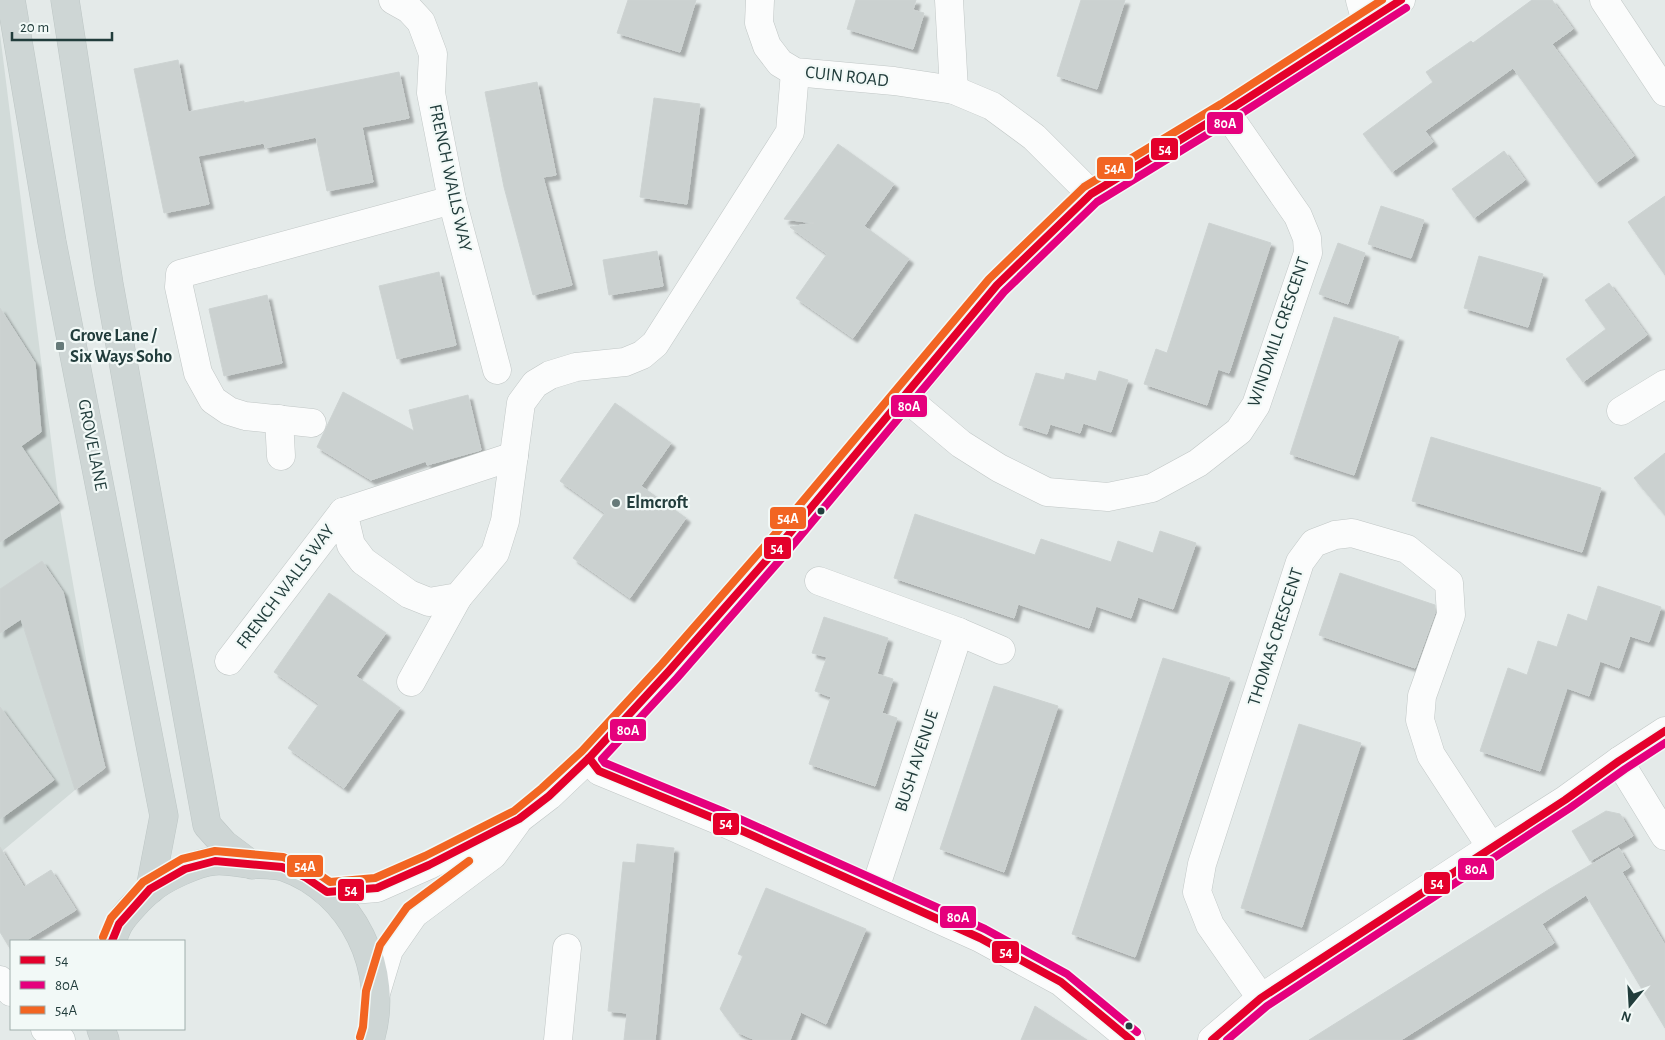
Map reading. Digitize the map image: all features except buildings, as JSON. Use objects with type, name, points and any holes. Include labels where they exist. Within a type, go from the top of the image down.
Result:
[{"type":"main road","name":"GROVE LANE","points":[[11,0],[52,242],[164,816],[150,890]]},
{"type":"main road","points":[[65,0],[109,284],[207,825],[224,844],[252,865]]},
{"type":"main road","points":[[112,940],[119,924],[150,890],[185,869],[215,861],[282,867],[305,877],[327,892],[351,919],[367,947],[376,993],[373,1029],[370,1040]]},
{"type":"street","name":"FRENCH WALLS WAY","points":[[343,512],[351,545],[363,561],[409,594],[429,602],[458,597],[494,553],[505,521],[514,456],[509,388],[452,200],[431,93],[433,54],[421,22],[409,9],[393,0]]},
{"type":"street","name":"CUIN ROAD","points":[[760,0],[759,23],[767,46],[780,63],[795,72],[894,81],[954,90],[992,106],[1034,137],[1091,194]]},
{"type":"street","points":[[949,0],[954,90]]},
{"type":"street","points":[[327,892],[377,888],[428,865],[519,819],[550,796],[589,758],[689,649],[905,397],[997,286],[1091,194],[1226,112],[1363,11],[1401,0]]},
{"type":"street","points":[[1604,0],[1665,92]]},
{"type":"street","points":[[509,388],[535,384],[550,375],[576,367],[625,362],[642,355],[656,344],[790,132],[795,72]]},
{"type":"street","name":"WINDMILL CRESCENT","points":[[905,397],[961,444],[999,468],[1047,492],[1108,497],[1152,488],[1198,463],[1239,431],[1256,405],[1308,253],[1307,238],[1298,216],[1226,112]]},
{"type":"street","points":[[312,423],[245,416],[229,411],[213,400],[198,373],[179,287],[180,274],[452,200]]},
{"type":"street","points":[[1622,411],[1665,384]]},
{"type":"street","points":[[278,419],[281,456]]},
{"type":"street","name":"FRENCH WALLS WAY","points":[[229,662],[343,512],[514,456]]},
{"type":"street","name":"THOMAS CRESCENT","points":[[1261,998],[1210,925],[1198,892],[1202,864],[1300,562],[1314,543],[1335,535],[1352,533],[1407,549],[1449,583],[1451,615],[1422,696],[1420,720],[1431,755],[1490,847]]},
{"type":"street","points":[[819,581],[959,632],[1001,650]]},
{"type":"street","points":[[411,682],[458,597]]},
{"type":"street","name":"BUSH AVENUE","points":[[875,889],[959,632]]},
{"type":"street","points":[[1212,1040],[1261,998],[1564,800],[1665,731]]},
{"type":"street","points":[[589,758],[599,771],[718,820],[875,889],[980,938],[1061,982],[1131,1040]]},
{"type":"street","points":[[1619,761],[1665,836]]},
{"type":"street","points":[[376,993],[389,950],[414,914],[493,855],[519,819]]},
{"type":"street","points":[[558,1040],[567,948]]},
{"type":"street","points":[[0,980],[10,991]]},
{"type":"street","points":[[46,1030],[61,1040]]},
{"type":"shaded area","points":[[0,34],[59,503],[105,768],[75,790],[0,853]]},
{"type":"transit line","name":"54A","points":[[103,937],[111,918],[143,882],[182,859],[215,851],[283,857],[310,868],[330,882],[375,878],[425,856],[514,811],[582,751],[662,664],[771,539],[989,279],[1084,187],[1221,104],[1382,0]]},
{"type":"transit line","name":"54","points":[[112,940],[119,924],[150,889],[185,869],[215,861],[282,867],[305,877],[327,892],[377,888],[429,865],[519,819],[549,796],[589,758],[669,671],[779,546],[997,285],[1091,194],[1226,112],[1401,0]]},
{"type":"transit line","name":"80A","points":[[1137,1032],[1067,974],[985,929],[722,811],[605,763],[602,759],[677,678],[787,552],[1004,292],[1097,202],[1231,120],[1406,8]]},
{"type":"transit line","name":"54","points":[[1212,1040],[1261,998],[1565,800],[1665,731]]},
{"type":"transit line","name":"80A","points":[[1227,1040],[1267,1006],[1570,808],[1665,743]]},
{"type":"transit line","name":"54","points":[[589,758],[599,771],[718,820],[980,938],[1061,982],[1131,1040]]},
{"type":"transit line","name":"54A","points":[[360,1037],[363,1027],[366,991],[380,945],[407,907],[469,861]]},
{"type":"place","name":"Grove Lane / Six Ways Soho","points":[[60,346]]},
{"type":"place","name":"Elmcroft","points":[[616,503]]}]
